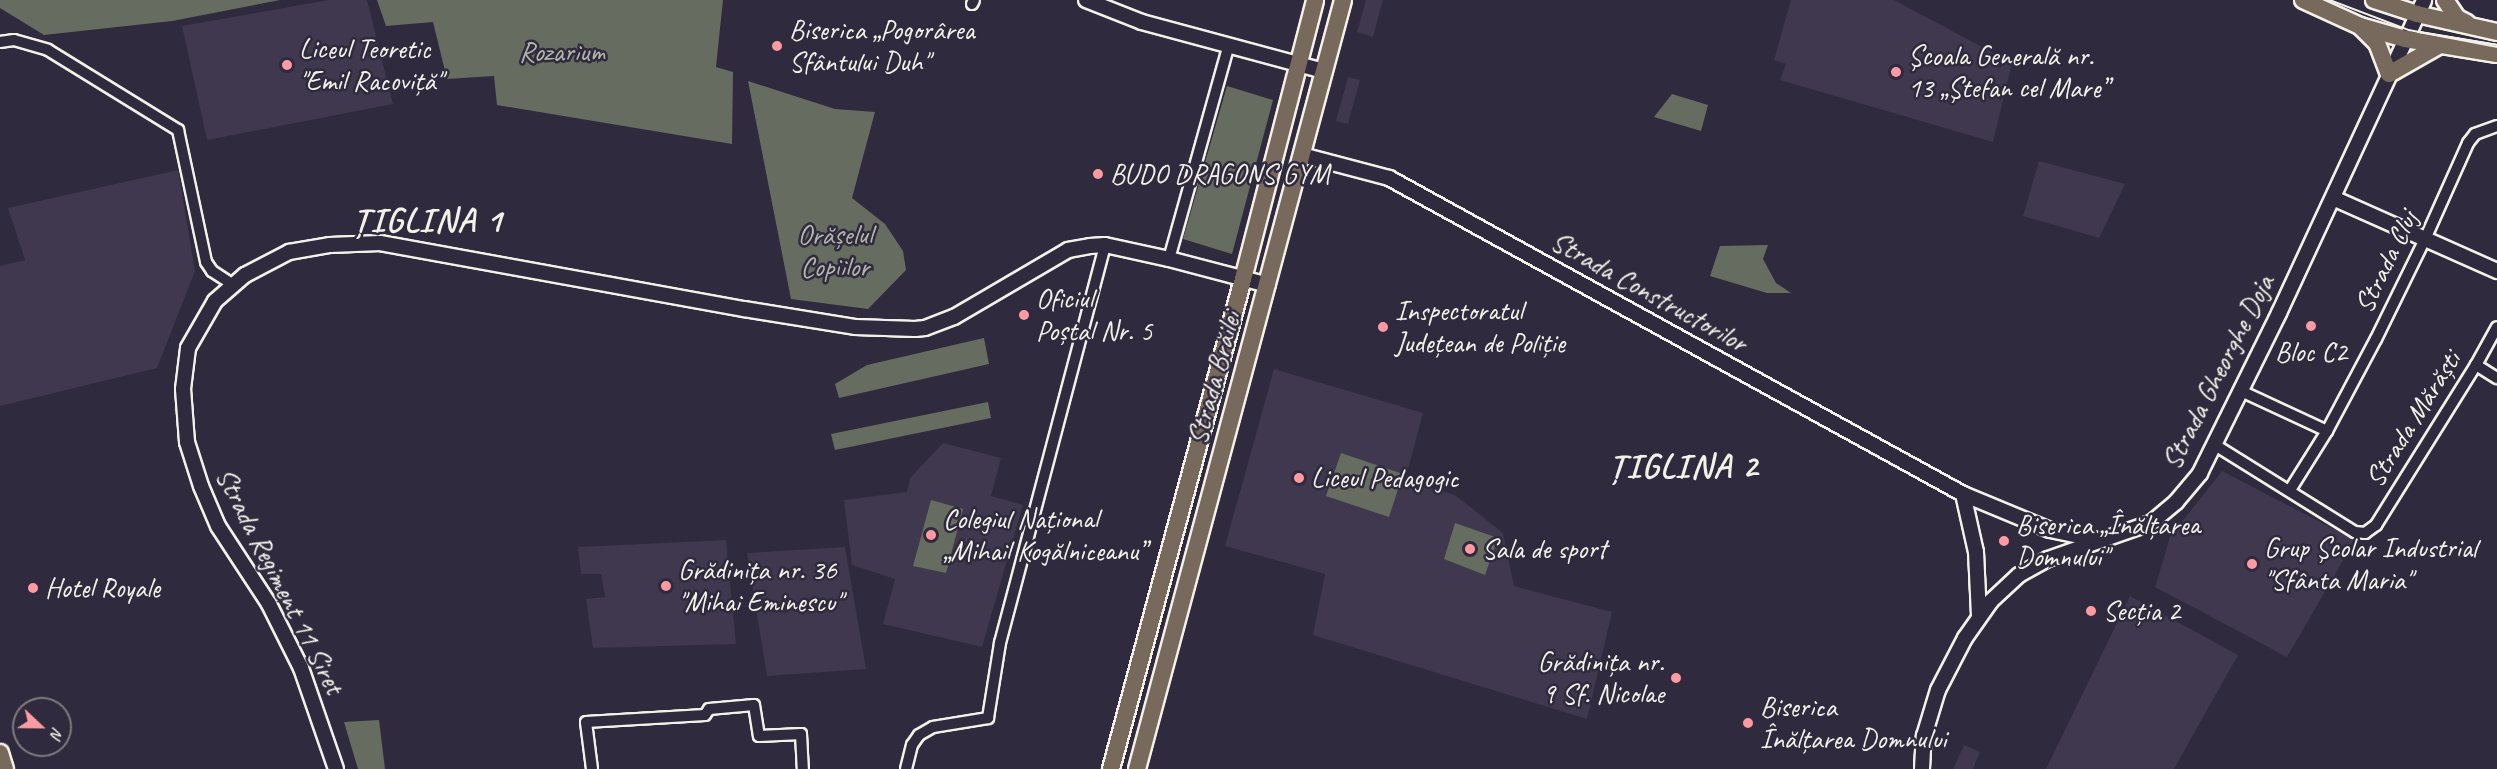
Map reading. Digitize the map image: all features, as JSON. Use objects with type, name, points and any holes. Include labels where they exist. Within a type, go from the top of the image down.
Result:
[{"type":"main road","name":"Strada Brăilei","points":[[1111,769],[1243,279],[1315,0]]},
{"type":"main road","name":"Strada Brăilei","points":[[1137,769],[1343,0]]},
{"type":"main road","points":[[2303,0],[2360,26],[2405,39],[2497,54]]},
{"type":"main road","points":[[2374,0],[2421,7],[2478,29],[2497,32]]},
{"type":"main road","points":[[2445,0],[2457,18],[2478,29]]},
{"type":"main road","points":[[2360,26],[2377,43],[2390,74],[2438,46]]},
{"type":"main road","points":[[0,753],[5,769]]},
{"type":"street","points":[[1086,0],[1142,22],[1324,71]]},
{"type":"street","name":"Strada Gheorghe Doja","points":[[1922,769],[1924,736],[1932,705],[1951,664],[1979,615],[2005,587],[2033,567],[2100,540],[2145,526],[2162,515],[2200,473],[2333,198],[2421,7]]},
{"type":"street","points":[[0,42],[26,42],[48,50],[178,130],[206,261],[212,271],[232,284]]},
{"type":"street","points":[[1169,259],[1228,47]]},
{"type":"street","name":"Strada Cluj","points":[[2290,490],[2326,432],[2426,237],[2468,143],[2475,134],[2497,126]]},
{"type":"street","name":"Strada Constructorilor","points":[[1302,155],[1389,178],[1963,494],[2050,530],[2100,540]]},
{"type":"street","points":[[2333,198],[2426,237],[2497,271]]},
{"type":"street","name":"Strada Regiment 11 Siret","points":[[336,769],[301,668],[268,604],[218,526],[201,486],[187,442],[183,389],[188,348],[215,301],[232,284],[288,252],[330,245],[381,243],[855,327],[925,328],[954,317],[1068,250],[1105,245],[1268,285]]},
{"type":"street","points":[[906,769],[912,745],[920,735],[933,727],[988,718],[1000,642],[1105,245]]},
{"type":"street","name":"Strada Mărăști","points":[[2290,490],[2355,532],[2365,533],[2376,525],[2476,365],[2497,327]]},
{"type":"street","points":[[2476,365],[2497,378]]},
{"type":"street","points":[[2241,391],[2326,432]]},
{"type":"street","points":[[2215,445],[2290,490]]},
{"type":"street","points":[[1963,494],[1976,552],[1979,615]]},
{"type":"street","points":[[592,769],[586,722],[705,715],[709,709],[754,705],[759,736],[801,734],[803,769]]},
{"type":"shaded area","name":"Liceul Teoretic \"Emil Racoviță\"","points":[[329,0],[367,0],[393,104],[207,140],[182,26]]},
{"type":"shaded area","points":[[1366,0],[1383,0],[1373,37],[1357,32]]},
{"type":"shaded area","name":"Școala Generală nr. 13 „Ștefan cel Mare”","points":[[1791,0],[1894,0],[2012,63],[1993,142],[1780,80],[1786,64],[1774,60]]},
{"type":"shaded area","points":[[1348,77],[1360,80],[1348,124],[1336,121]]},
{"type":"shaded area","points":[[2039,161],[2125,184],[2099,238],[2023,216]]},
{"type":"shaded area","points":[[178,170],[195,271],[157,368],[0,406],[0,266],[25,260],[8,208]]},
{"type":"shaded area","points":[[1274,369],[1423,413],[1405,480],[1455,495],[1503,533],[1514,586],[1612,612],[1587,719],[1313,635],[1325,574],[1225,546]]},
{"type":"shaded area","name":"Colegiul Național „Mihail Kogălniceanu”","points":[[943,443],[1001,458],[991,496],[1023,505],[982,647],[883,624],[895,579],[852,565],[844,500],[907,492],[910,478]]},
{"type":"shaded area","name":"Grup Școlar Industrial \"Sfânta Maria\"","points":[[2222,471],[2355,540],[2287,657],[2155,587],[2170,537]]},
{"type":"shaded area","name":"Grădinița nr. 36 \"Mihai Eminescu\"","points":[[726,540],[736,644],[593,648],[586,599],[605,597],[601,574],[581,574],[578,547]]},
{"type":"shaded area","points":[[845,547],[866,669],[767,676],[747,553]]},
{"type":"shaded area","points":[[2130,596],[2238,655],[2174,769],[2046,769]]},
{"type":"shaded area","points":[[1964,745],[1980,752],[1973,769],[1953,769]]},
{"type":"green space","points":[[0,0],[280,0],[172,21],[44,35],[0,8]]},
{"type":"green space","name":"Rozarium","points":[[377,0],[723,0],[716,67],[733,72],[732,144],[497,105],[494,76],[447,79],[433,22],[386,26]]},
{"type":"green space","name":"Orășelul Copiilor","points":[[748,81],[835,109],[875,112],[852,198],[885,224],[903,251],[906,270],[868,309],[791,299]]},
{"type":"green space","points":[[1227,86],[1273,100],[1232,254],[1183,239]]},
{"type":"green space","points":[[1672,94],[1708,105],[1701,131],[1654,117]]},
{"type":"green space","points":[[1768,245],[1763,259],[1776,283],[1791,293],[1767,293],[1710,276],[1720,246]]},
{"type":"green space","points":[[984,338],[989,364],[839,398],[835,384],[867,365]]},
{"type":"green space","points":[[988,402],[991,418],[835,450],[831,434]]},
{"type":"green space","points":[[1341,453],[1403,474],[1389,517],[1326,496]]},
{"type":"green space","points":[[931,500],[963,509],[946,573],[913,566]]},
{"type":"green space","name":"Sala de sport","points":[[1455,523],[1498,538],[1485,575],[1444,559]]},
{"type":"green space","points":[[379,720],[385,769],[358,769],[344,722]]},
{"type":"tram line","points":[[2330,0],[2409,30],[2497,47]]},
{"type":"place","name":"Biserica „Pogorârea Sfântului Duh\"","points":[[777,46]]},
{"type":"place","name":"Liceul Teoretic \"Emil Racoviță\"","points":[[287,65]]},
{"type":"place","name":"Școala Generală nr. 13 „Ștefan cel Mare”","points":[[1896,72]]},
{"type":"place","name":"BUDO DRAGONS GYM","points":[[1098,174]]},
{"type":"place","name":"Oficiul Poștal Nr. 5","points":[[1024,315]]},
{"type":"place","name":"Bloc C2","points":[[2311,326]]},
{"type":"place","name":"Inspectoratul Județean de Poliție","points":[[1383,327]]},
{"type":"place","name":"Liceul Pedagogic","points":[[1299,478]]},
{"type":"place","name":"Colegiul Național „Mihail Kogălniceanu”","points":[[931,535]]},
{"type":"place","name":"Biserica „Înălțarea Domnului\"","points":[[2004,541]]},
{"type":"place","name":"Sala de sport","points":[[1470,549]]},
{"type":"place","name":"Grup Școlar Industrial \"Sfânta Maria\"","points":[[2252,564]]},
{"type":"place","name":"Grădinița nr. 36 \"Mihai Eminescu\"","points":[[666,586]]},
{"type":"place","name":"Hotel Royale","points":[[33,588]]},
{"type":"place","name":"Secția 2","points":[[2091,611]]},
{"type":"place","name":"Grădinița nr. 9 Sf. Nicolae","points":[[1676,678]]},
{"type":"place","name":"Biserica Înălțarea Domnului","points":[[1748,723]]},
{"type":"district","name":"ȚIGLINA 1","points":[[428,220]]},
{"type":"district","name":"ȚIGLINA 2","points":[[1684,466]]}]
